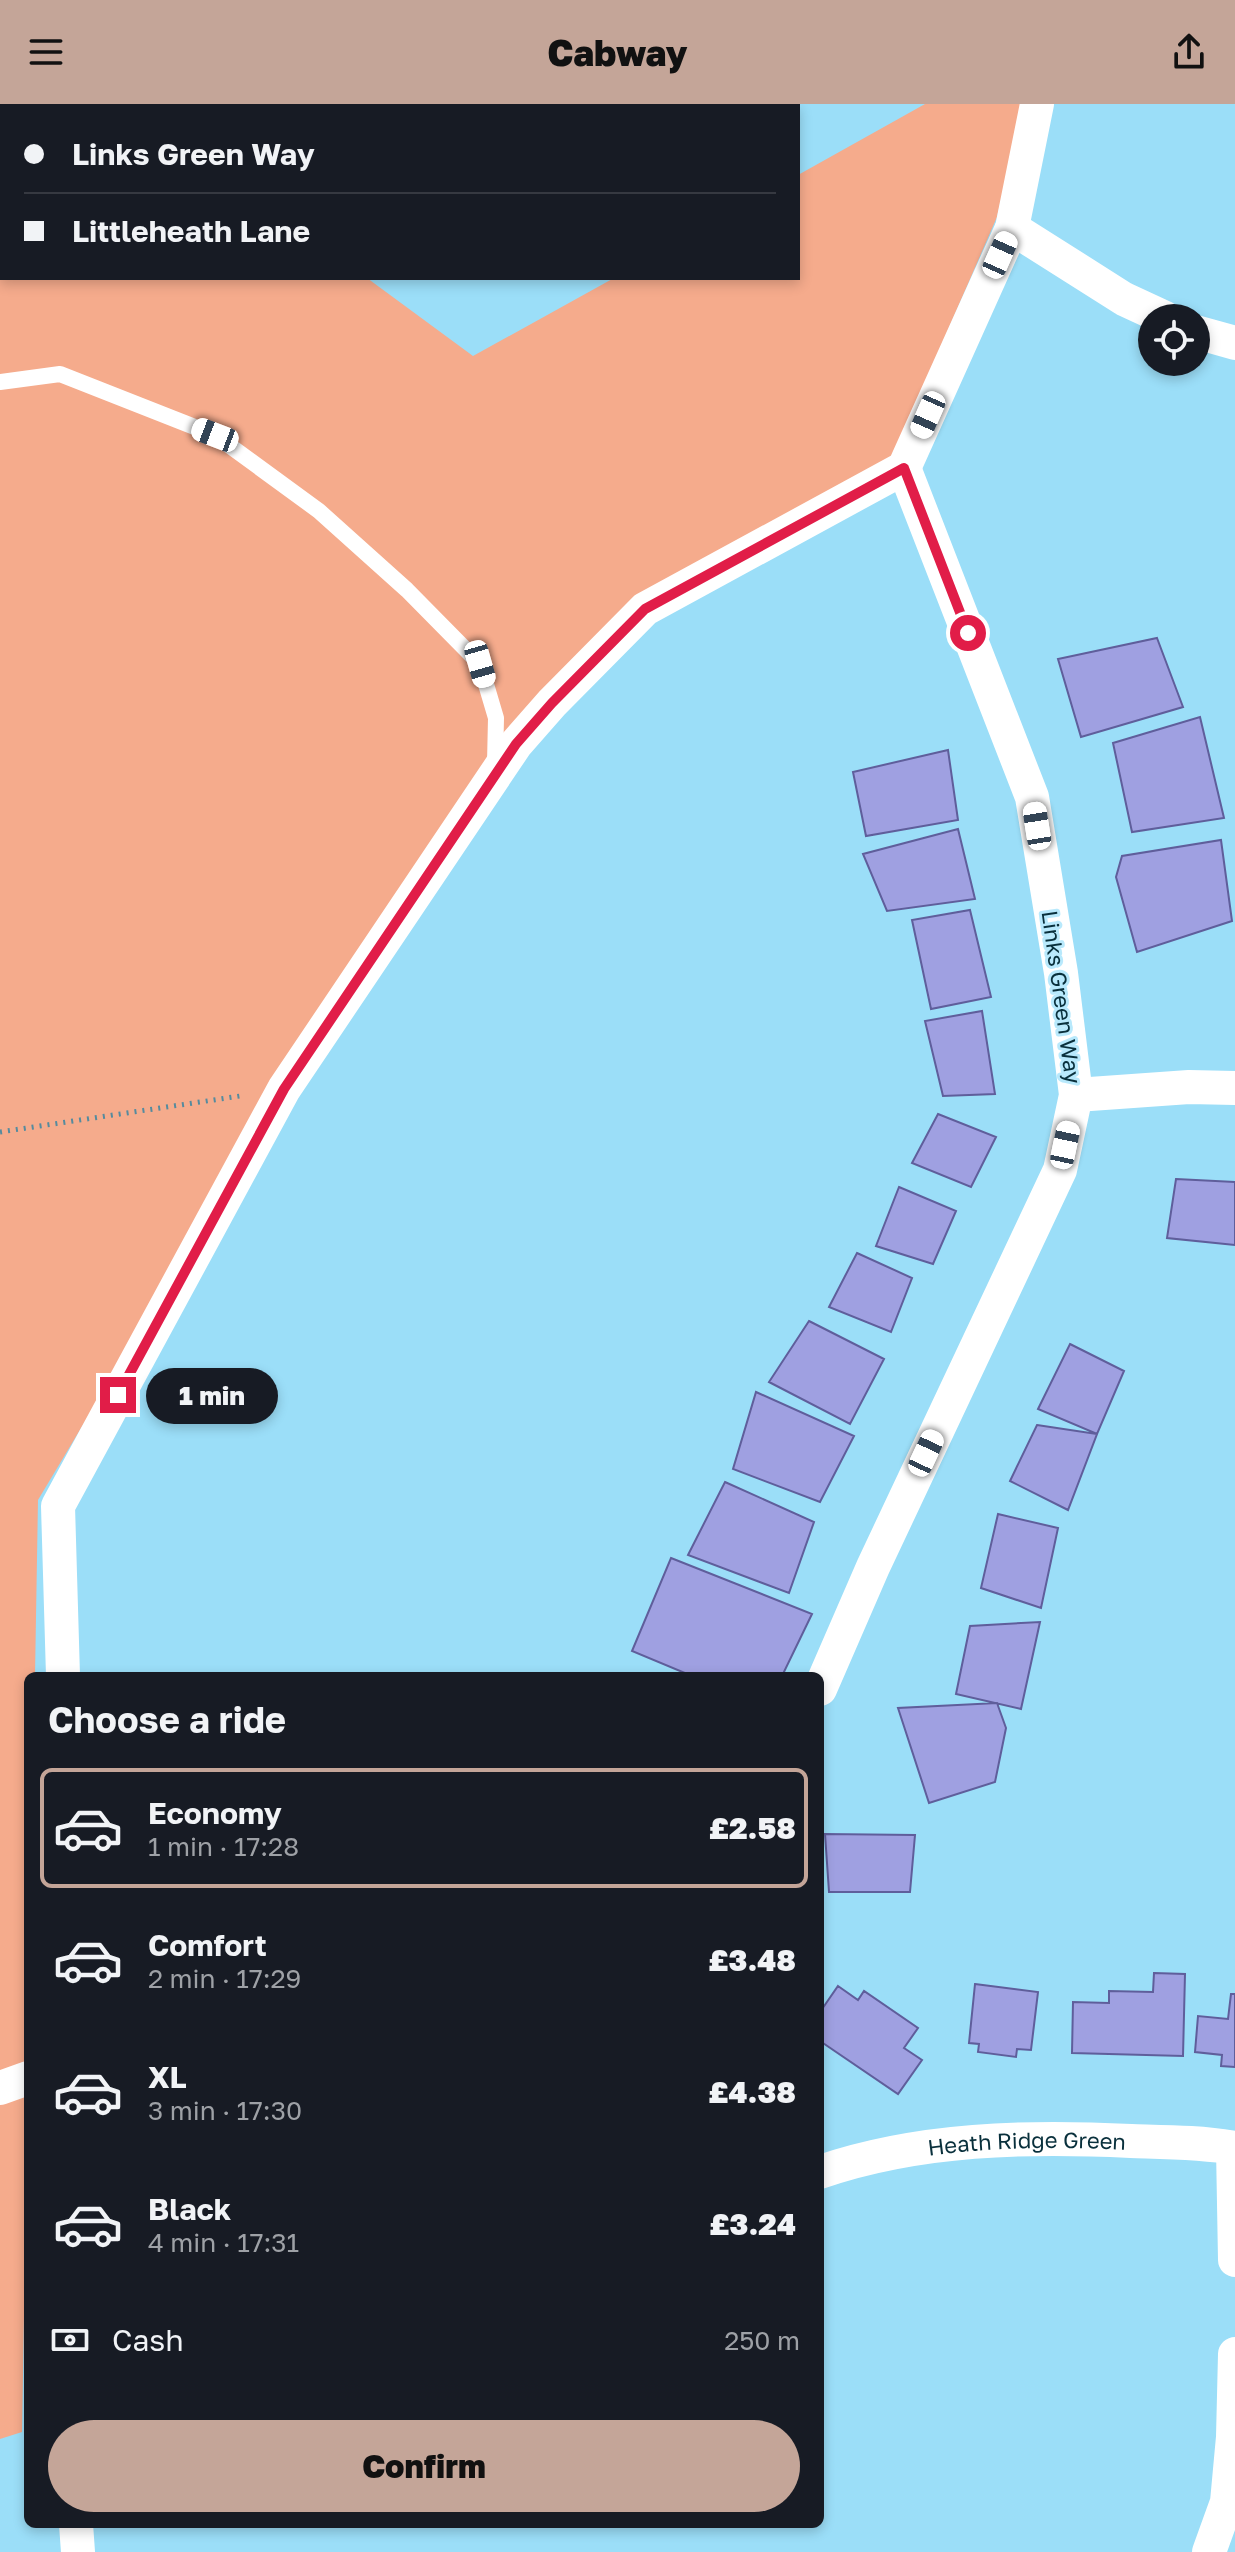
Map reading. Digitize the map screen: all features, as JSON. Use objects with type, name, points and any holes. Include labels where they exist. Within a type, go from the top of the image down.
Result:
[{"type":"street","points":[[63,1672],[58,1506],[284,1089],[516,744],[645,609],[904,468],[1012,228],[1037,104]]},
{"type":"street","points":[[1012,228],[1138,305]]},
{"type":"street","points":[[1210,336],[1235,343]]},
{"type":"street","name":"Links Green Way","points":[[824,1680],[873,1567],[1060,1170],[1076,1095],[1061,973],[1032,797],[904,468]]},
{"type":"street","points":[[1076,1095],[1189,1087],[1235,1088]]},
{"type":"street","points":[[0,2088],[24,2079]]},
{"type":"street","name":"Heath Ridge Green","points":[[824,2171],[858,2159],[949,2143],[1083,2139],[1211,2144],[1234,2148]]},
{"type":"street","points":[[1234,2148],[1235,2260]]},
{"type":"street","points":[[1209,2552],[1227,2502],[1233,2437],[1235,2354]]},
{"type":"street","points":[[76,2528],[78,2552]]},
{"type":"lane","points":[[0,382],[60,374],[215,435],[319,511],[407,590],[480,664],[496,718],[495,776]]},
{"type":"path","points":[[0,1132],[284,1089]]},
{"type":"shaded area","points":[[925,104],[1023,104],[997,217],[891,461],[637,599],[284,1089],[38,1500],[35,1672],[24,1672],[22,2432],[0,2439],[0,280],[370,280],[473,356],[610,280],[800,280],[800,174]]},
{"type":"building","points":[[1157,638],[1183,707],[1081,737],[1058,659]]},
{"type":"building","points":[[1200,717],[1224,818],[1132,832],[1113,743]]},
{"type":"building","points":[[948,750],[958,820],[866,836],[853,772]]},
{"type":"building","points":[[958,829],[975,899],[887,911],[863,854]]},
{"type":"building","points":[[1221,840],[1232,921],[1137,952],[1116,877],[1122,856]]},
{"type":"building","points":[[970,910],[991,997],[931,1009],[912,920]]},
{"type":"building","points":[[982,1011],[995,1094],[943,1096],[925,1021]]},
{"type":"building","points":[[938,1114],[996,1137],[971,1187],[912,1163]]},
{"type":"building","points":[[1176,1179],[1235,1182],[1235,1245],[1167,1238]]},
{"type":"building","points":[[899,1187],[956,1211],[933,1264],[876,1246]]},
{"type":"building","points":[[857,1253],[912,1278],[891,1332],[829,1307]]},
{"type":"building","points":[[809,1321],[884,1359],[850,1424],[769,1382]]},
{"type":"building","points":[[1070,1344],[1124,1371],[1097,1434],[1038,1409]]},
{"type":"building","points":[[756,1392],[854,1436],[820,1502],[733,1469]]},
{"type":"building","points":[[1037,1425],[1097,1434],[1068,1510],[1010,1481]]},
{"type":"building","points":[[725,1482],[814,1522],[789,1593],[688,1555]]},
{"type":"building","points":[[998,1514],[1058,1528],[1041,1608],[981,1588]]},
{"type":"building","points":[[671,1558],[812,1614],[784,1672],[682,1672],[632,1651]]},
{"type":"building","points":[[1040,1622],[1021,1709],[956,1694],[970,1626]]},
{"type":"building","points":[[997,1703],[1006,1728],[995,1782],[929,1803],[898,1708]]},
{"type":"building","points":[[825,1834],[915,1835],[910,1892],[829,1892]]},
{"type":"building","points":[[1154,1973],[1185,1974],[1183,2056],[1072,2053],[1073,2002],[1109,2003],[1109,1991],[1153,1992]]},
{"type":"building","points":[[975,1984],[1038,1992],[1031,2050],[1017,2049],[1016,2057],[978,2052],[979,2044],[969,2043]]},
{"type":"building","points":[[838,1986],[858,2000],[864,1991],[918,2028],[904,2048],[922,2060],[898,2094],[824,2044],[824,2006]]},
{"type":"building","points":[[1231,1994],[1235,1994],[1235,2067],[1221,2066],[1222,2055],[1195,2052],[1198,2016],[1228,2019]]},
{"type":"route","points":[[118,1395],[284,1089],[516,744],[645,609],[904,468],[968,633]]}]
